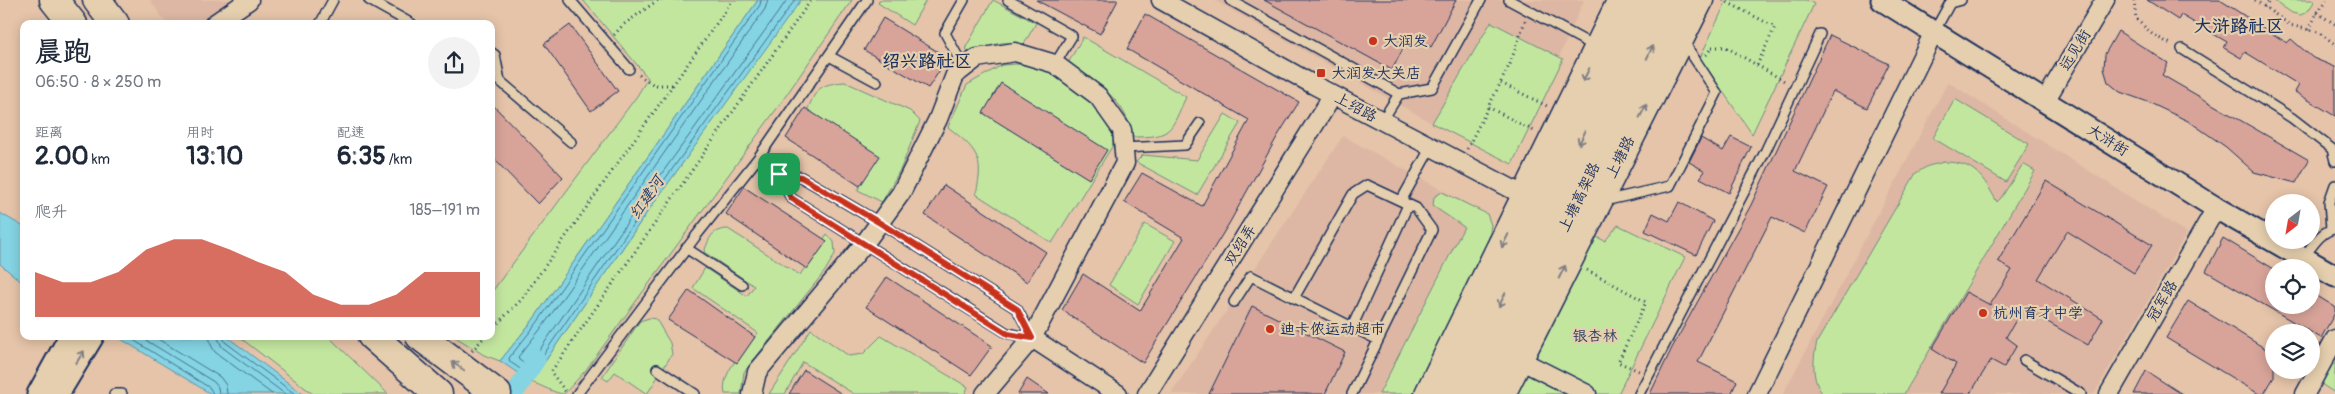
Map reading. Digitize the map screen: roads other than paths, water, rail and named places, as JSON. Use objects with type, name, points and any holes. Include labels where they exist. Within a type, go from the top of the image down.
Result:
[{"type":"main road","points":[[54,0],[69,20]]},
{"type":"main road","points":[[97,0],[112,20]]},
{"type":"main road","points":[[1429,394],[1622,0]]},
{"type":"main road","name":"上塘高架路","points":[[1456,394],[1649,0]]},
{"type":"main road","name":"上塘高架路","points":[[1482,394],[1676,0]]},
{"type":"main road","name":"上塘路","points":[[1501,394],[1698,0]]},
{"type":"main road","points":[[377,340],[438,394]]},
{"type":"main road","points":[[425,340],[497,394]]},
{"type":"street","points":[[220,20],[249,0]]},
{"type":"street","name":"上绍路","points":[[1161,0],[1333,95],[1527,197]]},
{"type":"street","name":"大浒街","points":[[1882,0],[2216,208],[2335,276]]},
{"type":"street","name":"远见街","points":[[2044,101],[2105,0]]},
{"type":"street","points":[[1756,394],[1934,32]]},
{"type":"street","points":[[752,394],[757,372],[864,244],[902,193],[938,119],[954,75],[978,58],[1015,52],[1055,64],[1098,96],[1122,130],[1125,163],[1032,338],[984,394]]},
{"type":"street","name":"双绍弄","points":[[1147,394],[1333,95]]},
{"type":"street","name":"冠军路","points":[[2109,394],[2216,208]]},
{"type":"street","points":[[1032,338],[1118,394]]},
{"type":"street","points":[[2305,394],[2335,339]]},
{"type":"street","points":[[60,380],[69,340]]},
{"type":"street","points":[[38,394],[60,380],[90,340]]},
{"type":"street","points":[[1518,359],[1587,394]]},
{"type":"lane","points":[[322,20],[333,0]]},
{"type":"lane","points":[[369,0],[405,20]]},
{"type":"lane","points":[[570,0],[629,69]]},
{"type":"lane","points":[[577,394],[686,248],[758,158],[867,0]]},
{"type":"lane","points":[[960,71],[957,55],[945,33],[964,0]]},
{"type":"lane","points":[[1008,0],[1072,36],[1055,64]]},
{"type":"lane","points":[[1230,0],[1399,94],[1432,88],[1481,0]]},
{"type":"lane","points":[[1509,0],[1599,48]]},
{"type":"lane","points":[[1934,32],[1950,3],[1961,0]]},
{"type":"lane","points":[[1639,394],[1766,150],[1820,34]]},
{"type":"lane","points":[[1596,203],[1670,186],[1717,93],[1680,36]]},
{"type":"lane","points":[[2182,49],[2292,118],[2332,148],[2335,161]]},
{"type":"lane","points":[[495,56],[500,81],[572,142]]},
{"type":"lane","points":[[829,56],[877,82]]},
{"type":"lane","points":[[1382,121],[1399,94]]},
{"type":"lane","points":[[1124,148],[1185,145],[1200,123]]},
{"type":"lane","points":[[1352,327],[1404,203],[1431,147]]},
{"type":"lane","points":[[758,158],[779,174],[791,198],[1008,334],[1032,338]]},
{"type":"lane","points":[[779,174],[801,177],[880,223],[1017,309],[1032,338]]},
{"type":"lane","points":[[1294,298],[1353,194],[1367,185],[1416,208],[1432,230],[1352,394]]},
{"type":"lane","points":[[2303,258],[2316,240],[2333,229],[2329,202],[2335,185]]},
{"type":"lane","points":[[686,248],[742,285]]},
{"type":"lane","points":[[1234,302],[1251,276],[1378,340]]},
{"type":"lane","points":[[2024,360],[2081,394]]},
{"type":"lane","points":[[657,369],[695,394]]},
{"type":"lane","points":[[114,394],[122,394]]},
{"type":"water","points":[[758,0],[801,0],[648,211],[531,382],[500,361],[533,320]]},
{"type":"water","points":[[0,213],[20,225],[20,281],[0,264]]},
{"type":"water","points":[[123,340],[231,340],[303,394],[211,394]]},
{"type":"waterway","name":"红建河","points":[[514,394],[537,359]]},
{"type":"place","name":"大润发","points":[[1373,41]]},
{"type":"place","name":"大润发大关店","points":[[1321,73]]},
{"type":"place","name":"杭州育才中学","points":[[1983,313]]},
{"type":"place","name":"迪卡侬运动超市","points":[[1270,329]]},
{"type":"district","name":"大浒路社区","points":[[2239,26]]},
{"type":"district","name":"绍兴路社区","points":[[927,61]]},
{"type":"park label","name":"银杏林","points":[[1595,336]]}]
